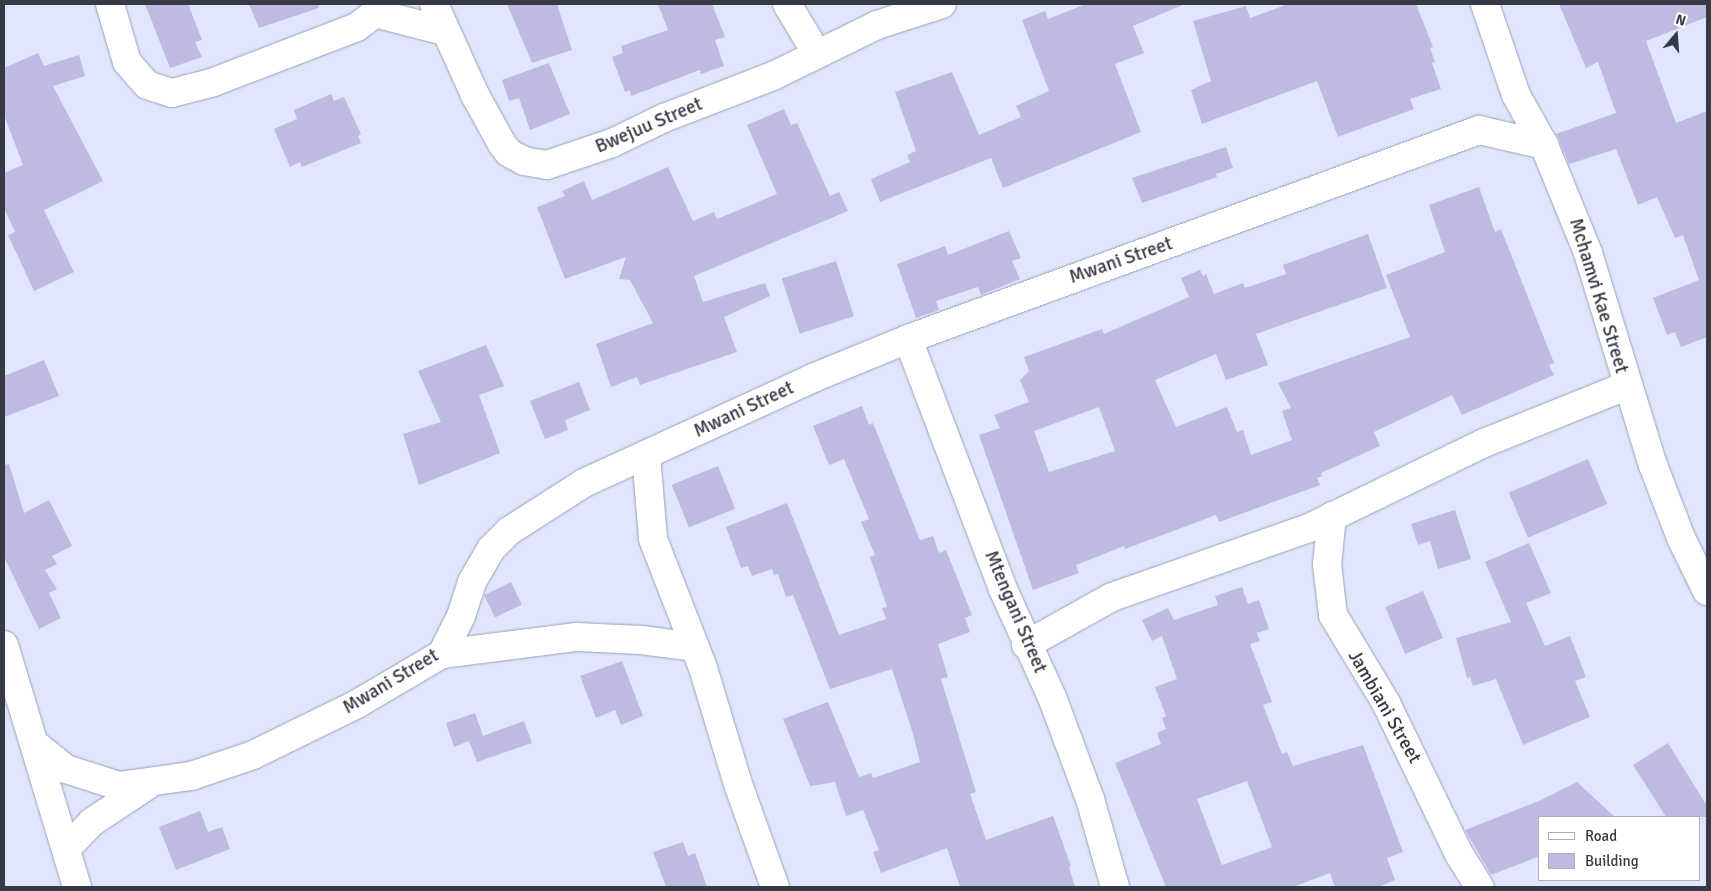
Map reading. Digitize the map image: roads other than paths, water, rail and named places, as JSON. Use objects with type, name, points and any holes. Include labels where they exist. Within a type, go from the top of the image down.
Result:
[{"type":"street","points":[[110,4],[127,62],[147,85],[172,93],[211,83],[357,28],[382,9],[444,31]]},
{"type":"street","name":"Bwejuu Street","points":[[434,4],[444,31],[475,95],[509,153],[524,161],[547,165],[612,143],[817,54],[877,25],[942,4]]},
{"type":"street","points":[[787,4],[817,54]]},
{"type":"street","name":"Mchamvi Kae Street","points":[[1485,4],[1516,95],[1544,145],[1588,253],[1626,386],[1681,538],[1707,590]]},
{"type":"street","name":"Mwani Street","points":[[36,745],[66,769],[119,786],[191,776],[252,755],[357,704],[442,654],[462,616],[472,582],[491,549],[509,531],[584,484],[813,378],[908,339],[1479,130],[1544,145]]},
{"type":"street","name":"Mtengani Street","points":[[908,339],[960,481],[1026,645],[1052,697],[1086,790],[1115,887]]},
{"type":"street","points":[[1026,645],[1112,597],[1232,557],[1332,516],[1484,442],[1626,386]]},
{"type":"street","points":[[646,455],[653,539],[695,647],[739,787],[775,887]]},
{"type":"street","name":"Jambiani Street","points":[[1332,516],[1327,564],[1332,614],[1386,703],[1459,854],[1480,887]]},
{"type":"street","points":[[442,654],[576,636],[641,640],[695,647]]},
{"type":"street","points":[[4,645],[12,700],[36,745],[77,887]]},
{"type":"street","points":[[66,849],[92,822],[151,783]]}]
